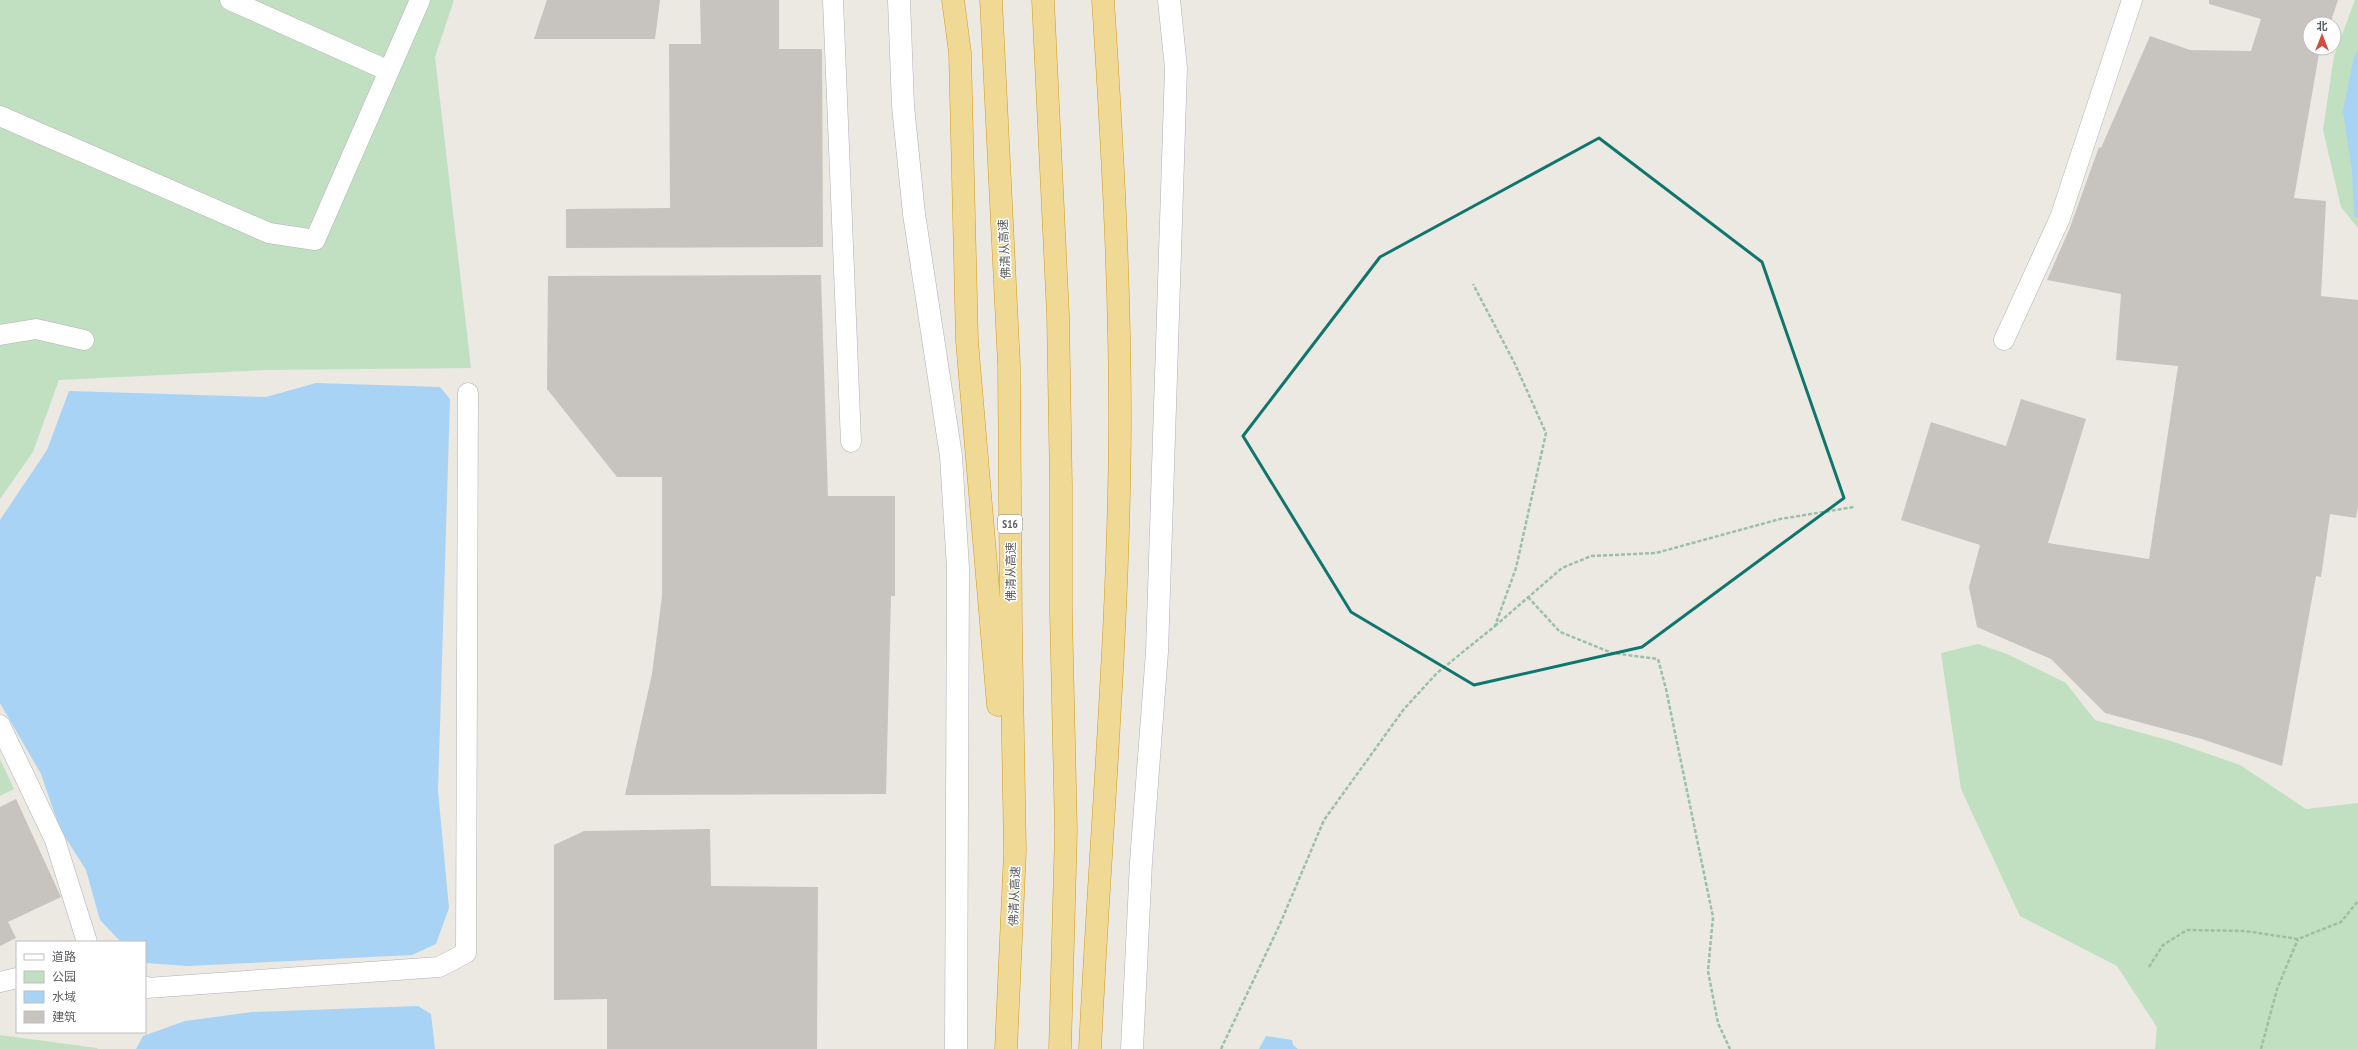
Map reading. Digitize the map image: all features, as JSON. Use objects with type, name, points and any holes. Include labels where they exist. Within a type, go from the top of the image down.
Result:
[{"type":"highway","points":[[953,0],[960,53],[967,341],[997,687],[1001,782],[1015,868]]},
{"type":"highway","name":"佛清从高速","points":[[991,0],[1009,357],[1015,868],[1006,1049]]},
{"type":"highway","points":[[1043,0],[1058,315],[1062,486],[1061,612],[1066,839],[1060,1049]]},
{"type":"highway","points":[[1090,1049],[1115,618],[1120,422],[1116,197],[1103,0]]},
{"type":"main road","points":[[899,0],[903,106],[912,198],[951,456],[958,568],[956,1049]]},
{"type":"main road","points":[[1132,1049],[1141,862],[1158,644],[1176,68],[1169,0]]},
{"type":"street","points":[[230,0],[389,71]]},
{"type":"street","points":[[0,116],[269,233],[315,240],[420,0]]},
{"type":"street","points":[[833,0],[851,442]]},
{"type":"street","points":[[2004,340],[2060,218],[2132,0]]},
{"type":"street","points":[[0,335],[36,329],[84,340]]},
{"type":"street","points":[[146,987],[439,967],[466,953],[468,393]]},
{"type":"street","points":[[0,726],[55,840],[87,941]]},
{"type":"street","points":[[0,982],[16,978]]},
{"type":"path","points":[[1473,284],[1515,364],[1546,433],[1516,568],[1495,626]]},
{"type":"path","points":[[1221,1049],[1280,924],[1324,820],[1404,709],[1437,673],[1495,626],[1562,568],[1591,556],[1656,553],[1780,520],[1854,507]]},
{"type":"path","points":[[1528,597],[1560,632],[1612,653],[1658,659],[1666,689],[1713,917],[1708,971],[1718,1023],[1730,1049]]},
{"type":"path","points":[[2149,967],[2163,945],[2187,930],[2245,931],[2298,939],[2341,922],[2358,901]]},
{"type":"path","points":[[2261,1049],[2277,989],[2298,939]]},
{"type":"highlighted area","points":[[1599,138],[1762,262],[1844,498],[1642,647],[1474,685],[1351,612],[1243,436],[1380,257]]},
{"type":"green space","points":[[0,0],[454,0],[435,57],[471,368],[264,370],[59,380],[33,452],[0,499]]},
{"type":"green space","points":[[2355,0],[2358,0],[2358,228],[2341,207],[2323,130],[2334,56],[2342,56],[2342,35]]},
{"type":"green space","points":[[1978,644],[2007,654],[2066,683],[2095,720],[2171,741],[2240,765],[2306,809],[2358,803],[2358,1049],[2155,1049],[2157,1027],[2117,966],[2020,916],[1961,789],[1941,653]]},
{"type":"green space","points":[[0,759],[14,789],[0,796]]},
{"type":"green space","points":[[0,1035],[97,1048],[98,1049],[0,1049]]},
{"type":"water","points":[[2358,50],[2358,218],[2354,216],[2352,172],[2343,111],[2354,57]]},
{"type":"water","points":[[316,383],[440,387],[450,399],[438,791],[449,908],[436,944],[412,955],[188,966],[146,963],[146,941],[120,941],[100,920],[86,870],[60,829],[41,774],[0,703],[0,520],[47,450],[69,391],[266,397]]},
{"type":"water","points":[[418,1006],[431,1014],[435,1049],[136,1049],[143,1036],[185,1021],[252,1012]]},
{"type":"water","points":[[1266,1036],[1292,1040],[1293,1045],[1298,1049],[1259,1049]]},
{"type":"building","points":[[547,0],[660,0],[655,39],[534,39]]},
{"type":"building","points":[[700,0],[779,0],[779,49],[822,49],[823,247],[566,248],[566,209],[670,208],[669,44],[701,44]]},
{"type":"building","points":[[2209,0],[2338,0],[2333,16],[2302,16],[2302,56],[2319,56],[2294,198],[2326,201],[2321,296],[2358,300],[2358,506],[2356,518],[2330,514],[2321,577],[2316,576],[2282,766],[2202,739],[2105,713],[2051,659],[1977,627],[1969,587],[1980,545],[1901,520],[1931,422],[2006,446],[2021,399],[2086,419],[2048,543],[2149,559],[2178,366],[2116,360],[2121,294],[2047,280],[2069,230],[2099,147],[2101,148],[2150,36],[2190,50],[2251,51],[2261,19],[2209,4]]},
{"type":"building","points":[[821,275],[828,496],[895,496],[895,596],[891,596],[886,794],[625,795],[652,674],[662,596],[662,477],[617,477],[547,389],[548,276]]},
{"type":"building","points":[[16,799],[61,897],[8,922],[16,938],[0,946],[0,807]]},
{"type":"building","points":[[710,829],[711,886],[818,887],[817,1049],[607,1049],[607,999],[554,1000],[554,845],[584,831]]}]
